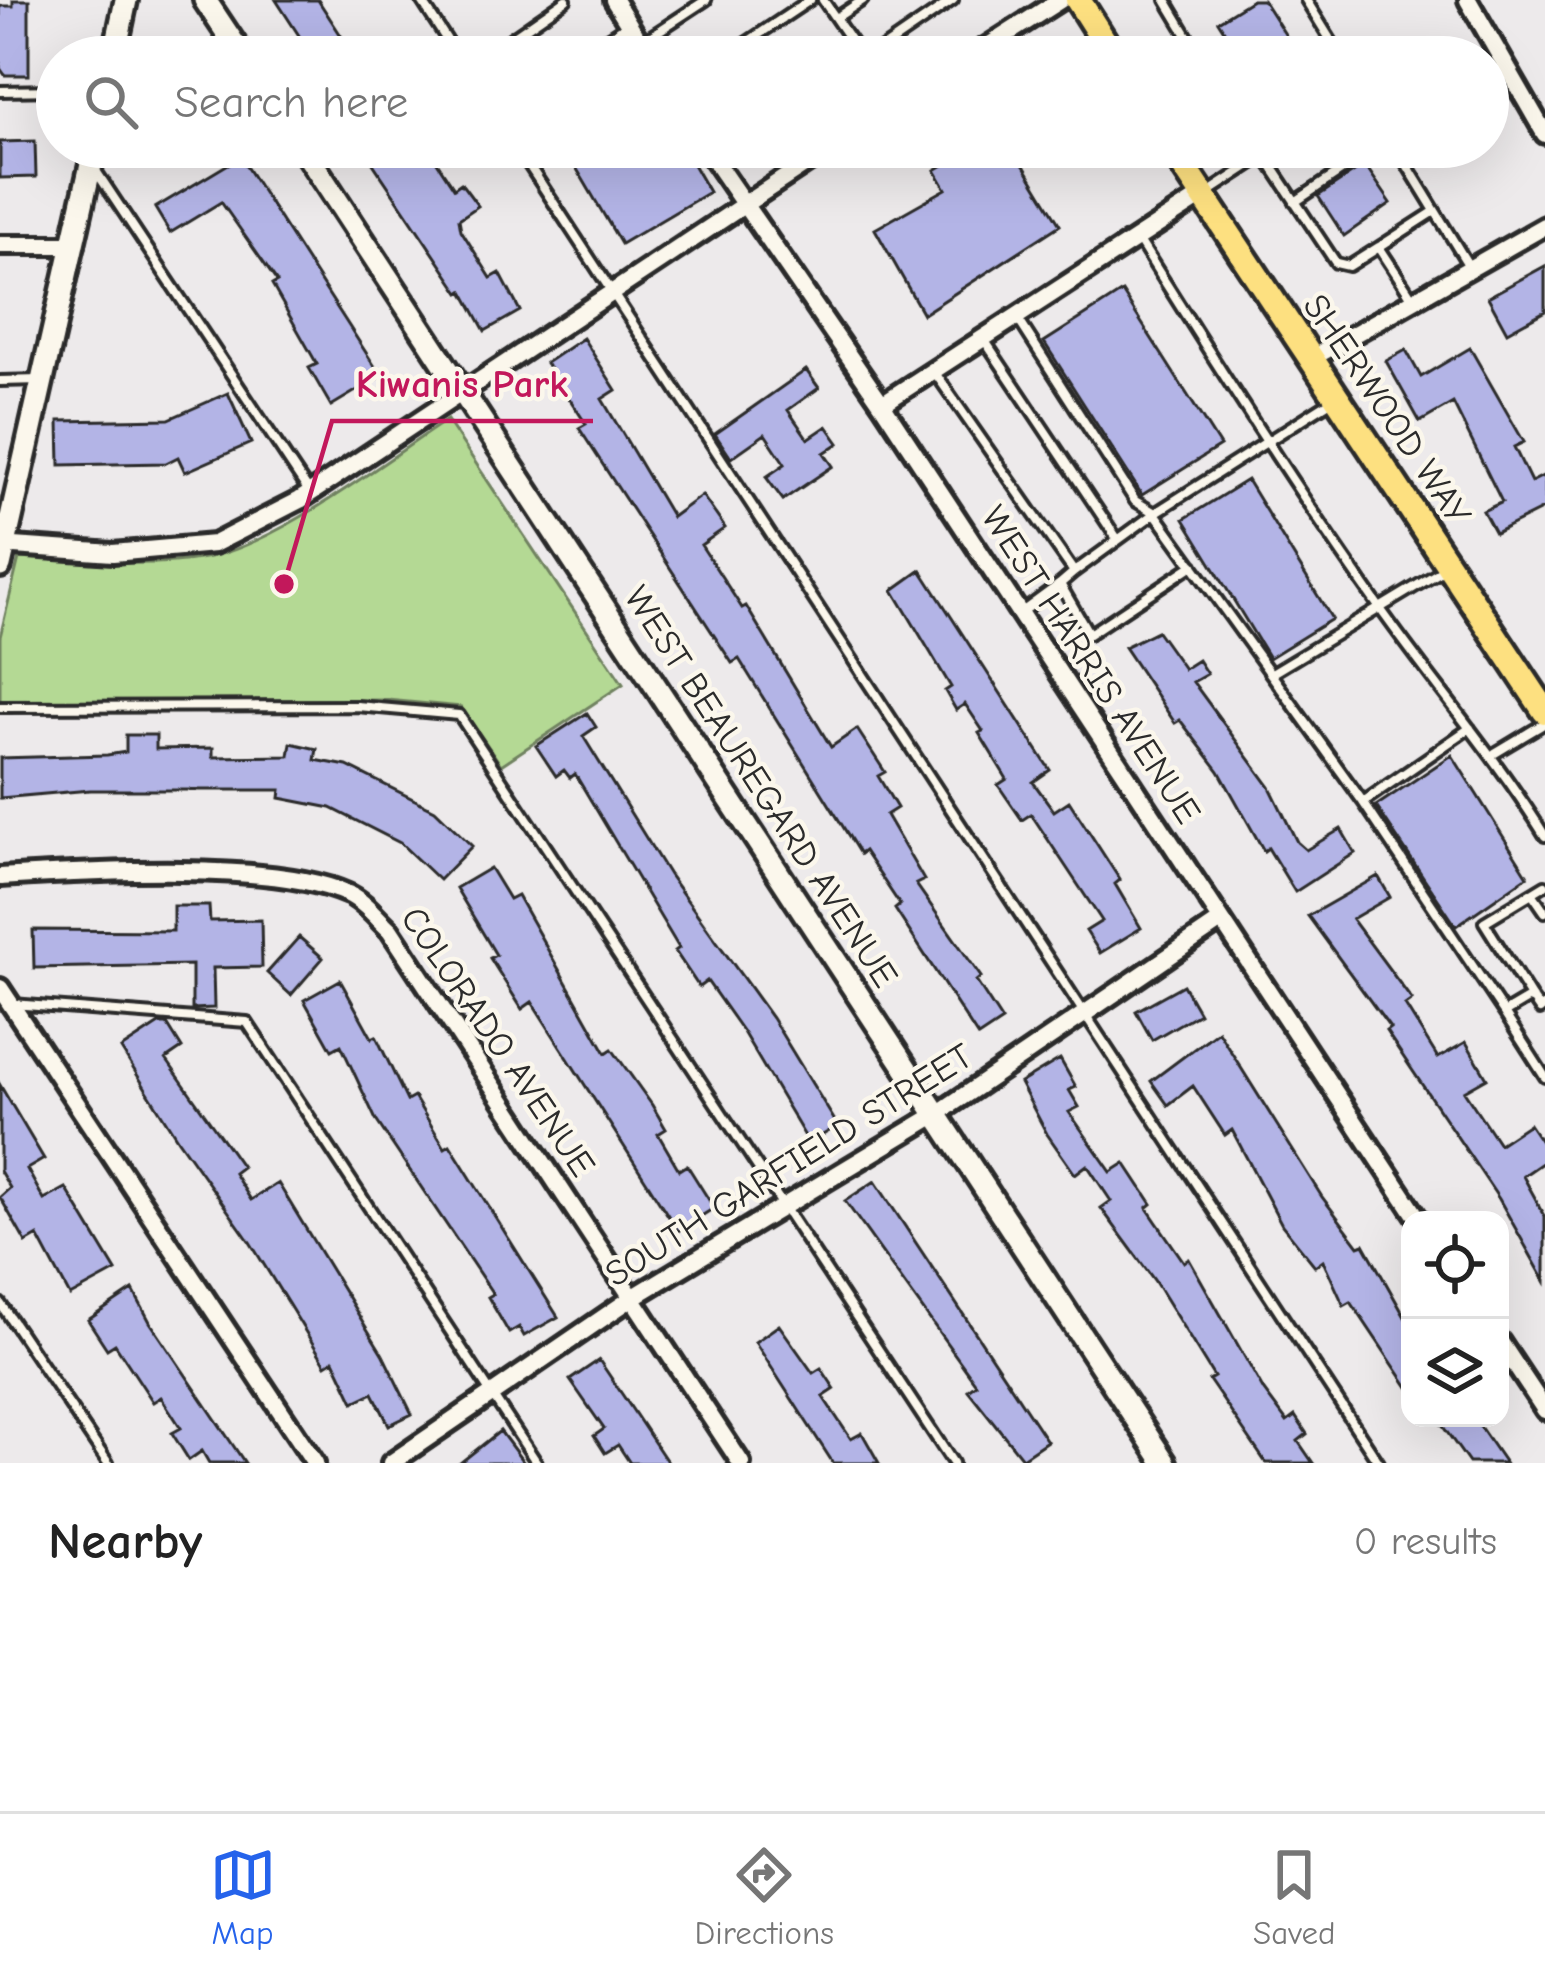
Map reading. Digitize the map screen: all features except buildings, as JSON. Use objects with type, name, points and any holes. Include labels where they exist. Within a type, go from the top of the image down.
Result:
[{"type":"main road","points":[[1078,0],[1101,36]]},
{"type":"main road","name":"SHERWOOD WAY","points":[[1185,168],[1545,711]]},
{"type":"street","points":[[118,36],[126,0]]},
{"type":"street","points":[[205,0],[229,36]]},
{"type":"street","points":[[614,0],[636,36]]},
{"type":"street","points":[[1004,36],[1060,0]]},
{"type":"street","points":[[1468,0],[1489,36]]},
{"type":"street","points":[[1509,71],[1545,134]]},
{"type":"street","points":[[91,168],[1,552],[113,553],[214,544],[310,493],[798,168]]},
{"type":"street","name":"WEST BEAUREGARD AVENUE","points":[[316,168],[1165,1463]]},
{"type":"street","name":"WEST HARRIS AVENUE","points":[[719,168],[882,404],[1413,1211]]},
{"type":"street","points":[[882,404],[1202,196]]},
{"type":"street","points":[[1312,358],[1545,226]]},
{"type":"street","points":[[0,244],[75,245]]},
{"type":"street","name":"COLORADO AVENUE","points":[[0,877],[106,871],[244,875],[350,894],[390,930],[741,1463]]},
{"type":"street","name":"SOUTH GARFIELD STREET","points":[[391,1463],[632,1298],[937,1114],[1221,921]]},
{"type":"street","points":[[0,988],[315,1463]]},
{"type":"street","points":[[1509,1356],[1545,1410]]},
{"type":"lane","points":[[421,0],[444,36]]},
{"type":"lane","points":[[514,36],[566,0]]},
{"type":"lane","points":[[662,36],[706,0]]},
{"type":"lane","points":[[756,36],[809,0]]},
{"type":"lane","points":[[824,0],[850,36]]},
{"type":"lane","points":[[836,18],[863,0]]},
{"type":"lane","points":[[893,36],[953,0]]},
{"type":"lane","points":[[1166,0],[1187,36]]},
{"type":"lane","points":[[1306,0],[1328,36]]},
{"type":"lane","points":[[610,36],[628,24]]},
{"type":"lane","points":[[0,91],[36,90]]},
{"type":"lane","points":[[101,168],[310,493]]},
{"type":"lane","points":[[532,168],[1379,1463]]},
{"type":"lane","points":[[1202,196],[1240,168]]},
{"type":"lane","points":[[1272,168],[1336,263],[1349,266],[1435,211]]},
{"type":"lane","points":[[1294,202],[1345,168]]},
{"type":"lane","points":[[1409,168],[1470,268]]},
{"type":"lane","points":[[1137,238],[1267,444],[1380,609],[1494,754],[1545,836]]},
{"type":"lane","points":[[1379,247],[1414,300]]},
{"type":"lane","points":[[1016,316],[1135,501],[1155,513],[1272,673],[1545,1077]]},
{"type":"lane","points":[[983,338],[1118,540]]},
{"type":"lane","points":[[933,370],[1074,572]]},
{"type":"lane","points":[[0,381],[43,380]]},
{"type":"lane","points":[[1020,614],[1155,513],[1337,397]]},
{"type":"lane","points":[[1060,584],[1089,634],[1193,565]]},
{"type":"lane","points":[[1272,673],[1449,566]]},
{"type":"lane","points":[[0,706],[357,706],[459,715],[953,1463]]},
{"type":"lane","points":[[1494,754],[1545,723]]},
{"type":"lane","points":[[1363,802],[1470,728]]},
{"type":"lane","points":[[1545,885],[1484,922],[1540,1010],[1545,1006]]},
{"type":"lane","points":[[1532,893],[1545,912]]},
{"type":"lane","points":[[1504,1013],[1532,997]]},
{"type":"lane","points":[[11,1004],[247,1022],[537,1463]]},
{"type":"lane","points":[[0,1304],[107,1463]]},
{"type":"green space","points":[[447,420],[623,684],[501,765],[461,707],[387,700],[0,703],[0,637],[19,558],[159,563],[233,550],[329,500]]},
{"type":"place","name":"Kiwanis Park","points":[[284,584]]}]
